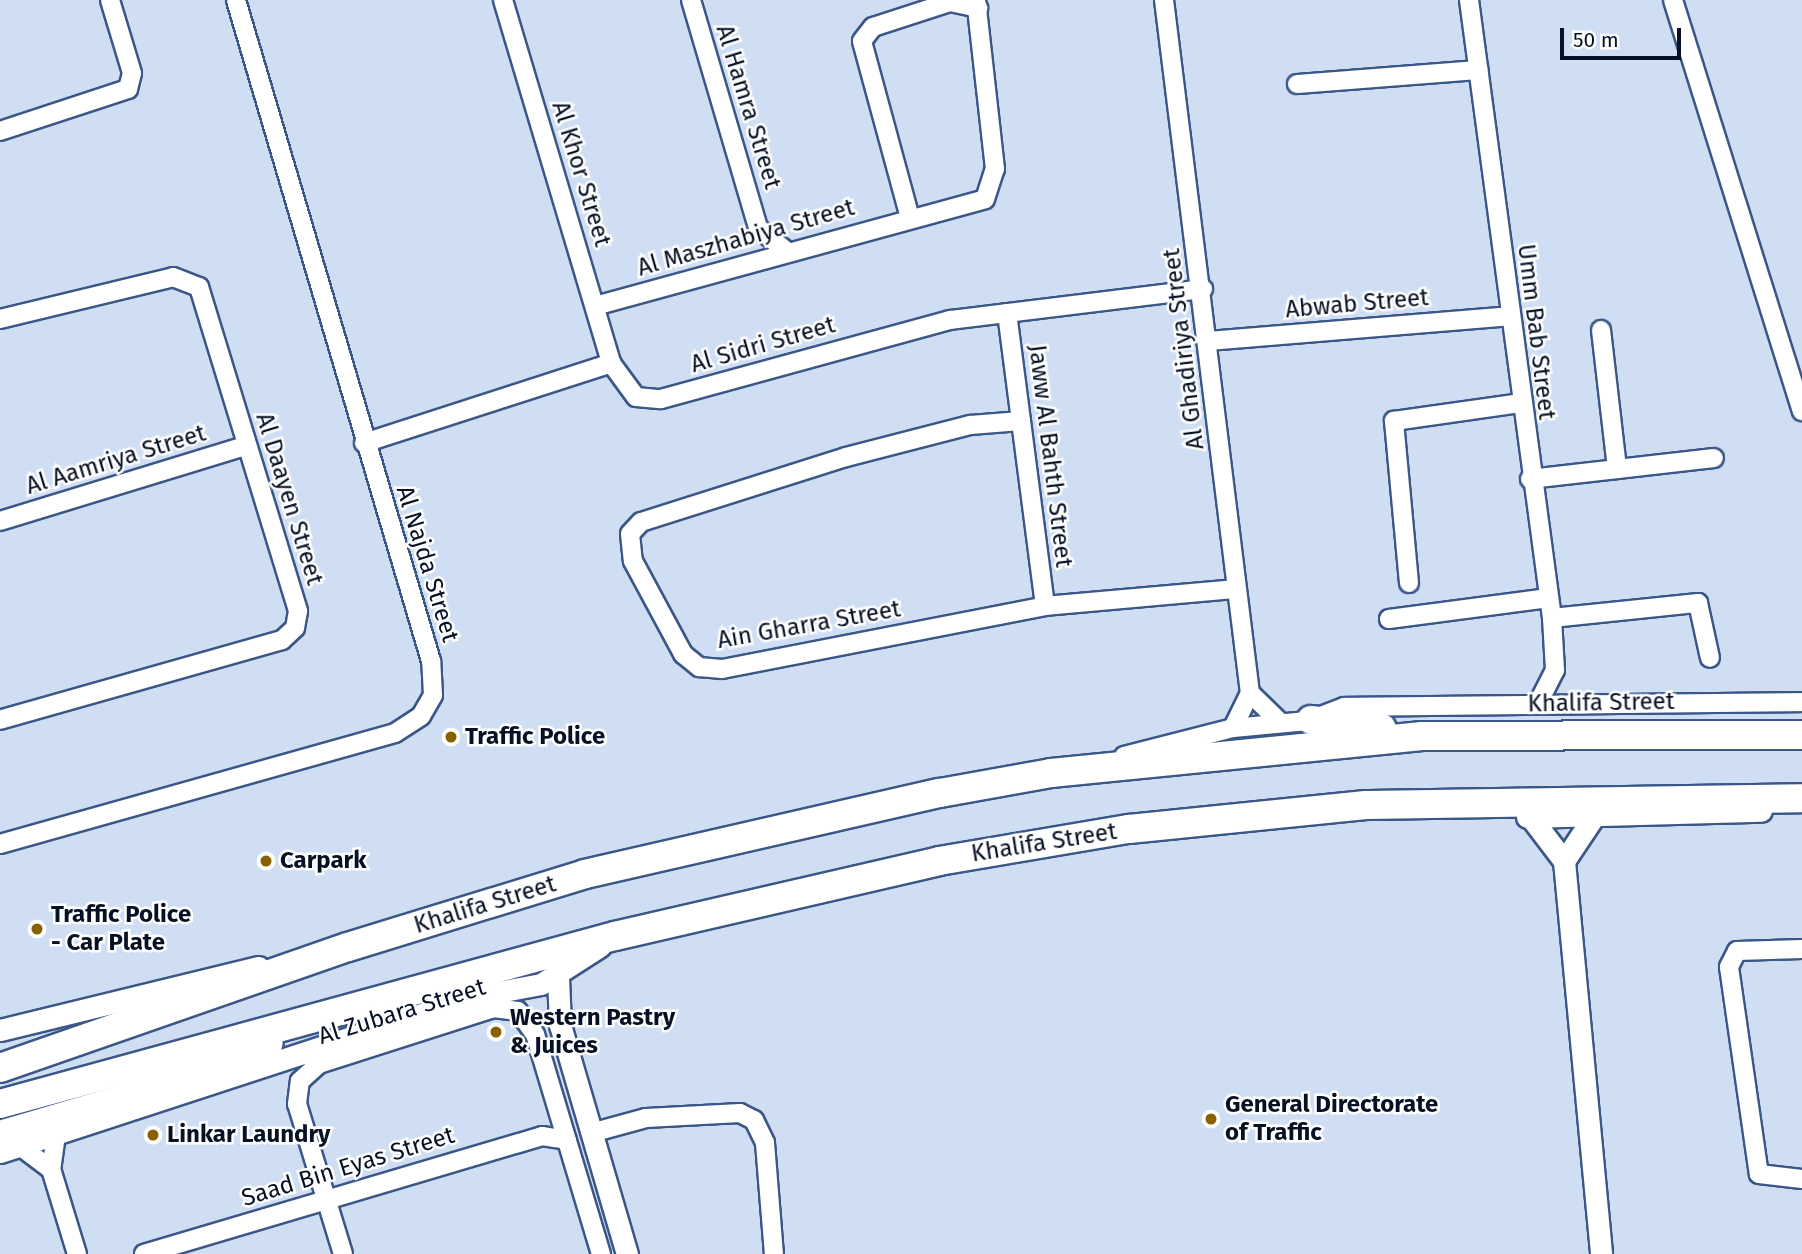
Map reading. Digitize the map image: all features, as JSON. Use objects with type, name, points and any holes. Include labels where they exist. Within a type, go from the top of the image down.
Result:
[{"type":"main road","points":[[1311,720],[1422,736]]},
{"type":"main road","name":"Khalifa Street","points":[[0,1068],[348,947],[585,874],[768,828],[1074,771],[1422,736],[1802,734]]},
{"type":"main road","name":"Khalifa Street","points":[[0,1104],[615,936],[939,861],[1129,829],[1480,799],[1802,801]]},
{"type":"main road","points":[[7,1144],[233,1061],[322,1017]]},
{"type":"street","points":[[0,131],[128,89],[132,73],[110,0]]},
{"type":"street","name":"Al Najda Street","points":[[0,844],[395,733],[421,716],[433,695],[431,661],[364,443],[236,0]]},
{"type":"street","name":"Al Khor Street","points":[[503,0],[611,363]]},
{"type":"street","name":"Al Hamra Street","points":[[691,0],[758,228],[749,263]]},
{"type":"street","name":"Al Ghadiriya Street","points":[[1164,0],[1203,289],[1250,693]]},
{"type":"street","name":"Umm Bab Street","points":[[1469,0],[1530,479],[1552,618],[1555,670]]},
{"type":"street","points":[[1673,0],[1802,411]]},
{"type":"street","name":"Al Maszhabiya Street","points":[[595,306],[911,218],[970,207],[994,185],[977,4],[950,2],[873,27],[862,41],[911,218]]},
{"type":"street","points":[[1297,84],[1478,70]]},
{"type":"street","name":"Al Hamra Street","points":[[758,228],[788,252]]},
{"type":"street","name":"Al Daayen Street","points":[[0,319],[187,277],[199,287],[298,611],[295,628],[282,639],[0,720]]},
{"type":"street","name":"Al Sidri Street","points":[[611,363],[625,390],[662,399],[885,336],[1007,313],[1203,289]]},
{"type":"street","name":"Jaww Al Bahth Street","points":[[1007,313],[1045,606]]},
{"type":"street","name":"Abwab Street","points":[[1208,341],[1509,316]]},
{"type":"street","points":[[1601,330],[1617,469]]},
{"type":"street","points":[[364,443],[611,363]]},
{"type":"street","points":[[1409,583],[1394,421],[1520,403]]},
{"type":"street","name":"Ain Gharra Street","points":[[1021,421],[970,425],[846,457],[641,522],[630,546],[683,654],[698,667],[722,669],[1045,606],[1236,589]]},
{"type":"street","name":"Al Aamriya Street","points":[[0,520],[246,446]]},
{"type":"street","points":[[1530,479],[1714,458]]},
{"type":"street","points":[[1389,619],[1549,598]]},
{"type":"street","points":[[1552,618],[1698,603],[1710,657]]},
{"type":"street","points":[[1538,703],[1555,670],[1577,702]]},
{"type":"street","points":[[1233,728],[1250,693],[1281,723]]},
{"type":"street","name":"Khalifa Street","points":[[1074,771],[1233,728],[1311,720],[1344,707],[1577,702],[1802,702]]},
{"type":"street","name":"Khalifa Street","points":[[1480,799],[1532,818],[1592,819],[1729,813],[1802,801]]},
{"type":"street","points":[[1532,818],[1564,861],[1601,1254]]},
{"type":"street","points":[[1564,861],[1592,819]]},
{"type":"street","name":"Khalifa Street","points":[[7,1144],[56,1135],[477,996],[521,990],[558,977],[615,936]]},
{"type":"street","name":"Khalifa Street","points":[[0,1030],[348,947]]},
{"type":"street","points":[[1802,949],[1737,951],[1729,967],[1759,1174],[1802,1179]]},
{"type":"street","points":[[558,977],[560,1025],[627,1254]]},
{"type":"street","name":"Al Zubara Street","points":[[521,990],[560,1025]]},
{"type":"street","name":"Al Zubara Street","points":[[327,1198],[297,1104],[300,1081],[319,1064],[506,1008],[518,1011],[535,1034],[601,1254]]},
{"type":"street","points":[[591,1133],[646,1118],[740,1113],[754,1120],[765,1143],[774,1254]]},
{"type":"street","points":[[56,1135],[51,1169],[77,1254]]},
{"type":"street","name":"Saad Bin Eyas Street","points":[[144,1254],[542,1136],[567,1140]]},
{"type":"street","points":[[7,1144],[51,1169]]},
{"type":"street","points":[[327,1198],[342,1254]]},
{"type":"street","points":[[589,1254],[596,1236]]},
{"type":"place","name":"Traffic Police","points":[[451,737]]},
{"type":"place","name":"Carpark","points":[[266,861]]},
{"type":"place","name":"Traffic Police - Car Plate","points":[[37,929]]},
{"type":"place","name":"Western Pastry & Juices","points":[[496,1032]]},
{"type":"place","name":"General Directorate of Traffic","points":[[1211,1119]]},
{"type":"place","name":"Linkar Laundry","points":[[153,1135]]}]
